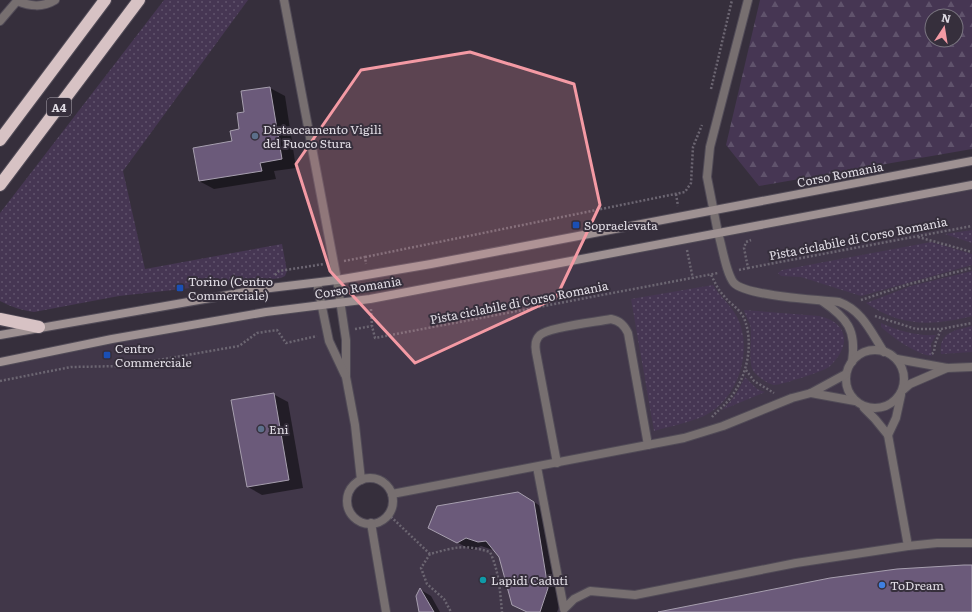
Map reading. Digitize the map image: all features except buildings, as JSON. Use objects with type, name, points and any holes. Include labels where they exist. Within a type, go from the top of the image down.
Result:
[{"type":"highway","name":"A4","points":[[0,140],[105,0]]},
{"type":"highway","name":"A4","points":[[0,185],[139,0]]},
{"type":"highway","points":[[0,318],[39,327]]},
{"type":"main road","name":"Corso Romania","points":[[0,335],[262,289],[337,280],[972,161]]},
{"type":"main road","name":"Corso Romania","points":[[0,362],[266,312],[370,299],[972,184]]},
{"type":"street","points":[[0,21],[18,2],[40,6],[54,0]]},
{"type":"street","points":[[284,0],[341,302],[346,340],[346,377],[355,425],[361,480]]},
{"type":"street","points":[[748,0],[710,147],[707,176],[718,232],[732,281],[742,289],[757,293],[839,302],[854,309],[861,315],[884,352]]},
{"type":"street","points":[[317,283],[329,341],[346,377]]},
{"type":"street","points":[[821,301],[839,313],[847,322],[852,331],[852,362],[846,374],[846,384],[849,393],[855,401],[875,419],[888,436],[908,546]]},
{"type":"street","points":[[557,463],[536,352],[535,344],[537,338],[547,331],[611,319],[618,321],[625,326],[628,333],[648,446]]},
{"type":"street","points":[[852,362],[864,352],[873,350],[884,352],[897,359],[946,368],[972,367]]},
{"type":"street","points":[[888,436],[896,418],[905,379],[904,372],[897,359]]},
{"type":"street","points":[[862,406],[871,409],[880,409],[889,406],[910,384],[946,368]]},
{"type":"street","points":[[392,494],[684,438],[723,426],[792,398],[811,393],[846,374]]},
{"type":"street","points":[[811,393],[855,401]]},
{"type":"street","points":[[537,467],[564,609],[574,599],[590,591],[635,595],[796,563],[908,546],[937,543],[972,543]]},
{"type":"street","points":[[371,478],[378,479],[384,482],[392,494],[392,501],[388,514],[383,519],[371,523],[357,520],[348,509],[347,501],[349,491],[361,480],[371,478]]},
{"type":"street","points":[[371,523],[386,612]]},
{"type":"path","points":[[711,90],[732,0]]},
{"type":"path","points":[[365,256],[685,192],[689,188],[692,179],[693,147],[704,120]]},
{"type":"path","name":"Pista ciclabile di Corso Romania","points":[[748,268],[972,226]]},
{"type":"path","points":[[915,236],[972,252]]},
{"type":"path","points":[[860,300],[908,284],[972,268]]},
{"type":"path","points":[[710,418],[728,401],[746,369],[748,344],[744,318],[735,304],[724,297],[711,275]]},
{"type":"path","name":"Pista ciclabile di Corso Romania","points":[[358,329],[372,326],[375,338],[693,279]]},
{"type":"path","points":[[874,316],[916,329],[941,329],[972,323]]},
{"type":"path","points":[[929,357],[934,352],[935,344],[941,329]]},
{"type":"path","points":[[0,381],[71,367],[124,366],[239,346],[257,333],[270,330],[277,330],[286,342],[320,336]]},
{"type":"path","points":[[746,369],[754,381],[763,388],[792,398]]},
{"type":"path","points":[[388,514],[430,554]]},
{"type":"path","points":[[451,612],[444,599],[427,584],[421,568],[430,554],[461,546],[472,547],[490,552],[496,563],[501,587],[502,612]]},
{"type":"highlighted area","points":[[470,52],[574,84],[600,205],[556,298],[415,363],[330,271],[296,164],[361,70]]},
{"type":"shaded area","points":[[972,185],[972,612],[0,612],[0,362],[321,305],[327,334],[346,376],[341,302]],"holes":[[[371,478],[384,483],[392,494],[392,501],[388,514],[383,519],[371,523],[357,520],[352,515],[347,501],[352,486],[361,480]]]},
{"type":"green space","points":[[164,0],[248,0],[123,171],[145,269],[282,244],[287,271],[285,276],[281,278],[119,296],[34,312],[16,308],[0,301],[0,213]]},
{"type":"green space","points":[[760,0],[972,0],[972,149],[759,186],[726,145]]},
{"type":"green space","points":[[972,230],[972,243],[945,234]]},
{"type":"green space","points":[[931,242],[972,254],[972,265],[861,296],[801,277],[781,276],[778,273],[782,270]]},
{"type":"green space","points":[[972,271],[972,316],[944,322],[918,322],[892,317],[866,303],[911,286]]},
{"type":"green space","points":[[713,285],[735,313],[742,330],[744,344],[740,373],[726,398],[716,409],[704,416],[686,423],[654,431],[631,299]]},
{"type":"green space","points":[[744,310],[819,316],[829,319],[837,324],[842,330],[844,344],[841,352],[829,367],[825,369],[785,383],[774,385],[769,383],[758,376],[752,368],[750,356],[751,329]]},
{"type":"green space","points":[[881,323],[908,332],[922,335],[936,335],[931,344],[932,356],[926,355],[905,345],[881,327]]},
{"type":"green space","points":[[972,326],[972,352],[941,354],[942,341],[949,333]]},
{"type":"green space","points":[[745,377],[757,389],[765,392],[722,410],[735,395]]},
{"type":"place","name":"Distaccamento Vigili del Fuoco Stura","points":[[255,136]]},
{"type":"place","name":"Sopraelevata","points":[[576,225]]},
{"type":"place","name":"Torino (Centro Commerciale)","points":[[180,288]]},
{"type":"place","name":"Centro Commerciale","points":[[107,355]]},
{"type":"place","name":"Eni","points":[[261,429]]},
{"type":"place","name":"Lapidi Caduti","points":[[483,580]]},
{"type":"place","name":"ToDream","points":[[882,585]]}]
